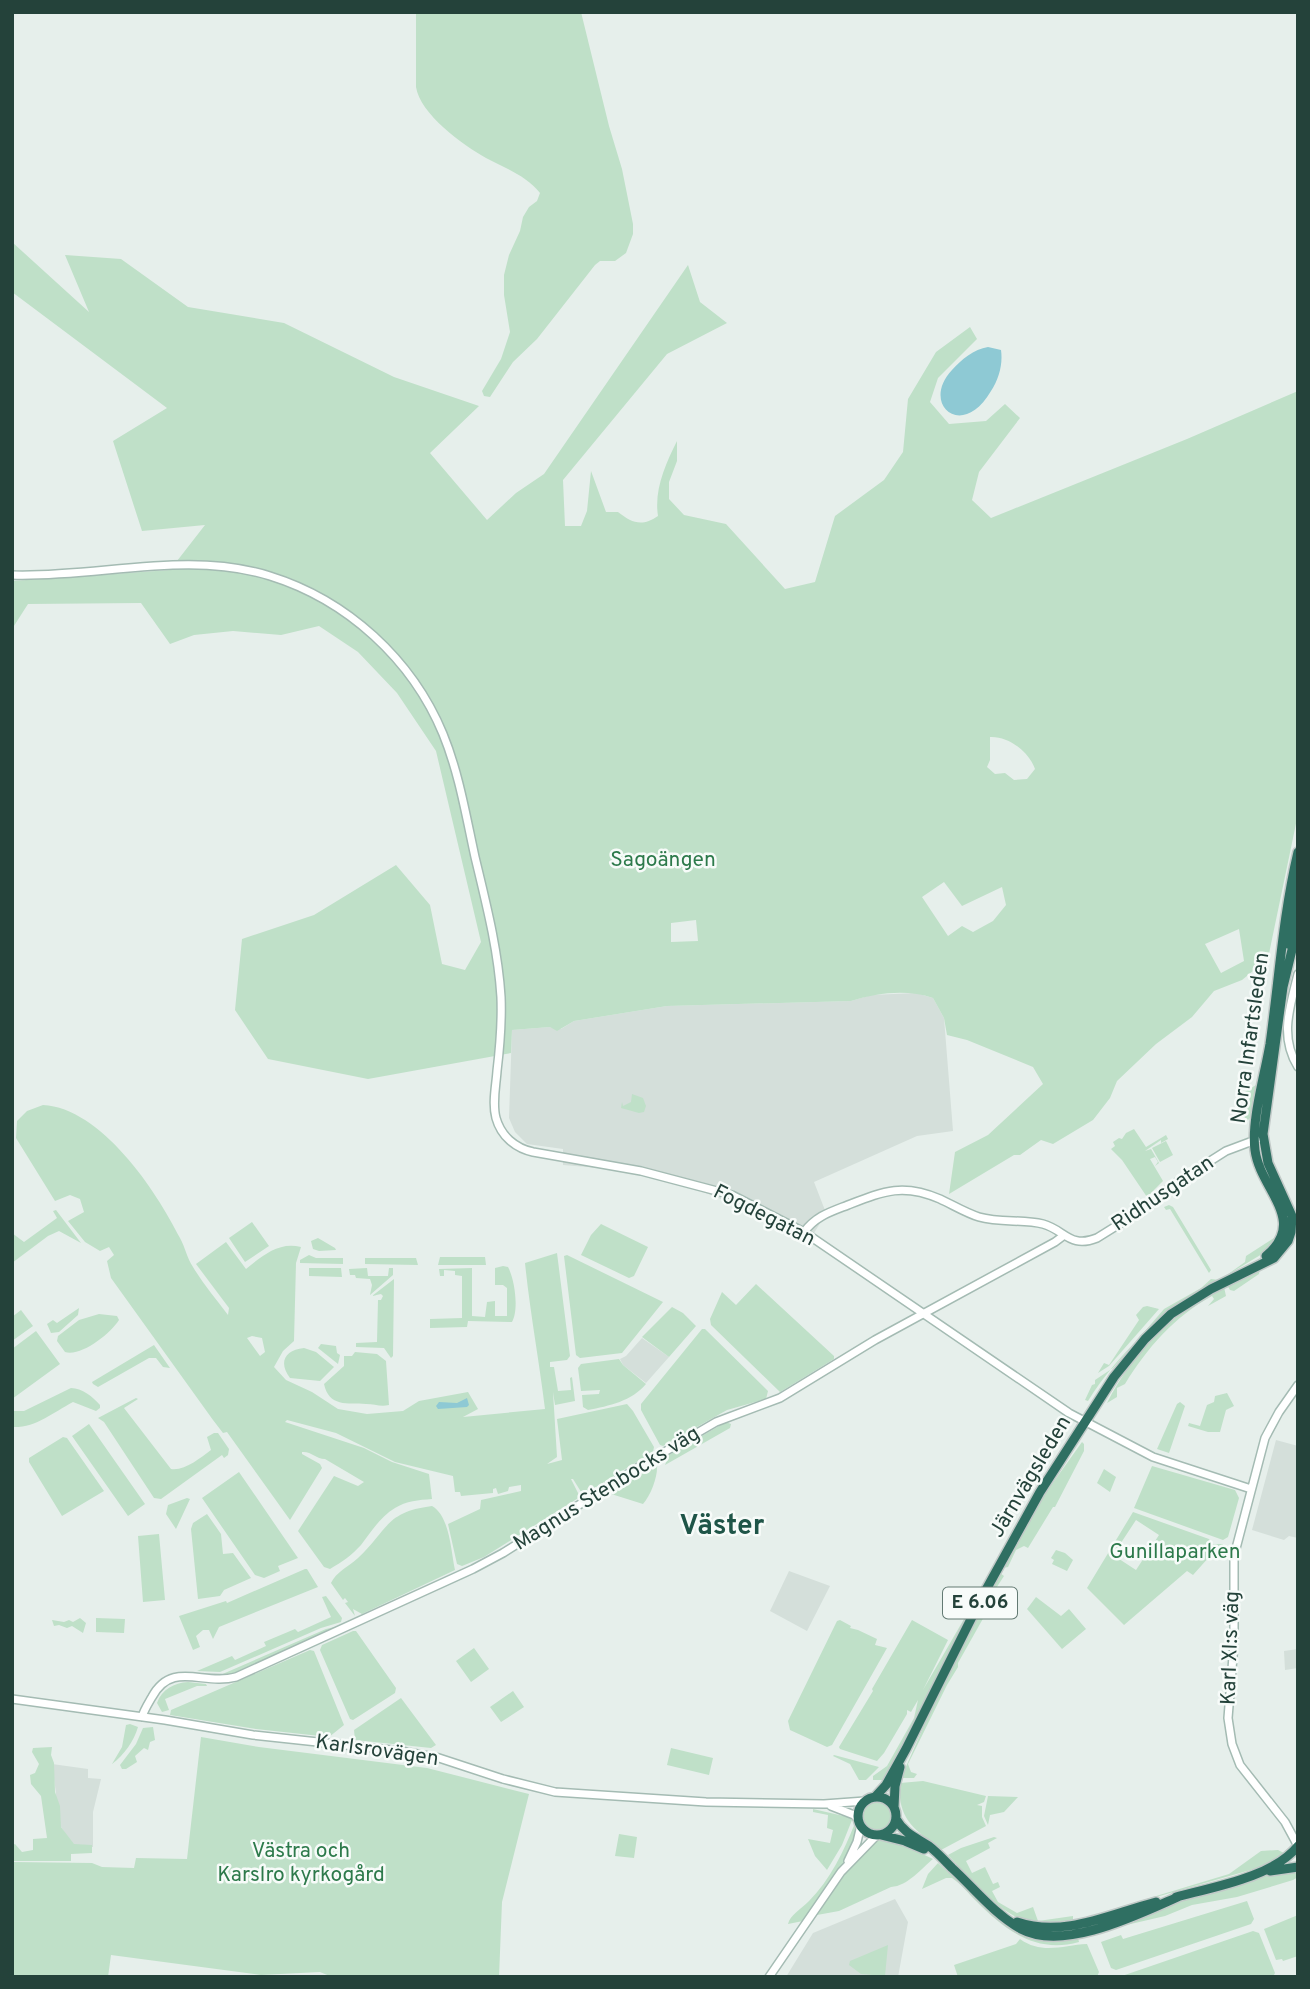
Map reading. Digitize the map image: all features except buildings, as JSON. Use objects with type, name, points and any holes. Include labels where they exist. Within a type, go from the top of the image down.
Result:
[{"type":"highway","name":"Norra Infartsleden","points":[[1291,1235],[1259,1165],[1255,1142],[1271,1035],[1278,964],[1298,852]]},
{"type":"highway","points":[[1283,987],[1298,887]]},
{"type":"highway","name":"Norra Infartsleden","points":[[1291,1235],[1290,1211],[1268,1163],[1263,1134],[1283,987],[1298,925]]},
{"type":"highway","name":"Järnvägsleden","points":[[875,1797],[886,1784],[906,1749],[1040,1492],[1114,1377],[1145,1339],[1171,1314],[1244,1271],[1291,1235]]},
{"type":"highway","name":"Järnvägsleden","points":[[894,1803],[897,1776],[906,1749]]},
{"type":"highway","points":[[943,1860],[905,1841],[866,1832],[860,1822],[859,1810],[865,1801],[875,1797],[894,1803],[905,1824],[1013,1924],[1031,1933],[1049,1937],[1065,1936],[1136,1915],[1180,1896],[1258,1873],[1298,1865]]},
{"type":"highway","name":"E 6.06","points":[[894,1803],[896,1819]]},
{"type":"highway","points":[[878,1835],[889,1831],[896,1819],[906,1833],[928,1845]]},
{"type":"highway","points":[[1258,1873],[1286,1859],[1298,1846]]},
{"type":"street","name":"Fogdegatan","points":[[12,575],[176,565],[216,566],[270,576],[324,599],[373,634],[399,662],[421,692],[444,736],[466,814],[497,957],[501,1015],[495,1105],[499,1126],[507,1138],[517,1146],[533,1152],[632,1169],[732,1195],[804,1232],[1061,1408],[1153,1457],[1251,1489]]},
{"type":"street","points":[[1298,974],[1286,1029],[1289,1051],[1298,1067]]},
{"type":"street","name":"Ridhusgatan","points":[[1067,1238],[1084,1241],[1097,1238],[1150,1205],[1174,1184],[1243,1143],[1255,1142],[1263,1134]]},
{"type":"street","points":[[1255,1142],[1264,1149]]},
{"type":"street","points":[[804,1232],[818,1217],[877,1193],[900,1189],[930,1195],[980,1217],[1043,1224],[1067,1238]]},
{"type":"street","name":"Magnus Stenbocks väg","points":[[142,1717],[158,1686],[170,1678],[184,1676],[220,1680],[236,1677],[457,1577],[503,1553],[642,1465],[716,1422],[780,1398],[922,1314],[1067,1238]]},
{"type":"street","name":"Karl XI:s väg","points":[[1298,1385],[1265,1437],[1233,1565],[1234,1644],[1228,1718],[1235,1755],[1240,1765],[1285,1822],[1298,1846]]},
{"type":"street","name":"Karlsrovägen","points":[[12,1699],[253,1735],[433,1757],[511,1782],[555,1791],[706,1802],[824,1804],[865,1801]]},
{"type":"street","name":"Karlsrovägen","points":[[824,1804],[846,1811],[860,1822]]},
{"type":"street","points":[[769,1977],[841,1872],[857,1842],[860,1822]]},
{"type":"street","name":"Karl XI:s väg","points":[[1285,1822],[1298,1828]]},
{"type":"street","points":[[841,1872],[878,1835]]},
{"type":"shaded area","points":[[916,993],[933,998],[944,1018],[953,1131],[917,1136],[814,1182],[828,1218],[822,1220],[808,1243],[754,1212],[688,1186],[611,1169],[563,1165],[563,1149],[527,1144],[515,1132],[509,1118],[512,1030],[550,1027],[561,1029],[574,1021],[667,1006],[851,1001],[871,995]]},
{"type":"shaded area","points":[[642,1338],[669,1357],[646,1383],[623,1365],[620,1359]]},
{"type":"shaded area","points":[[1276,1440],[1298,1446],[1298,1538],[1289,1536],[1284,1540],[1252,1530]]},
{"type":"shaded area","points":[[789,1571],[830,1586],[807,1631],[770,1611]]},
{"type":"shaded area","points":[[1298,1649],[1298,1668],[1285,1670],[1284,1651]]},
{"type":"shaded area","points":[[52,1764],[88,1769],[88,1778],[101,1779],[93,1812],[93,1847],[74,1847],[56,1819]]},
{"type":"shaded area","points":[[895,1899],[908,1922],[898,1977],[786,1977],[813,1933]]},
{"type":"green space","points":[[416,12],[581,12],[622,169],[633,224],[633,234],[626,253],[615,261],[600,261],[595,265],[537,339],[513,362],[490,397],[484,396],[482,391],[501,359],[510,332],[504,275],[523,217],[537,201],[540,193],[522,177],[486,158],[455,137],[425,108],[416,87]]},
{"type":"green space","name":"Sagoängen","points":[[12,242],[89,312],[65,255],[121,259],[188,307],[284,323],[394,377],[479,406],[430,453],[487,520],[516,493],[544,474],[688,265],[700,302],[727,323],[667,354],[563,480],[565,526],[581,526],[587,511],[591,471],[606,512],[618,512],[637,522],[647,522],[658,516],[659,487],[677,441],[677,461],[669,482],[669,499],[684,515],[726,524],[785,589],[815,582],[835,516],[884,480],[903,452],[908,399],[936,352],[970,327],[977,339],[938,378],[930,402],[949,424],[986,421],[1005,404],[1020,418],[979,472],[972,500],[991,518],[1298,391],[1298,814],[1266,968],[1253,971],[1242,980],[1214,991],[1192,1017],[1156,1044],[1117,1081],[1110,1098],[1093,1120],[1053,1144],[1041,1140],[1020,1155],[1014,1155],[949,1194],[955,1152],[988,1135],[1043,1084],[1033,1067],[967,1040],[947,1035],[944,1018],[933,998],[923,995],[892,993],[851,1001],[667,1006],[574,1021],[557,1031],[550,1027],[512,1030],[511,1053],[368,1079],[268,1059],[235,1010],[242,939],[314,915],[396,865],[430,905],[442,964],[465,970],[481,942],[436,751],[397,693],[358,652],[319,626],[281,635],[233,631],[194,635],[170,644],[141,603],[28,604],[12,629],[12,581],[170,570],[205,525],[142,531],[113,441],[167,408],[12,292]],"holes":[[[990,737],[997,737],[1017,746],[1035,769],[1027,779],[1014,780],[1005,773],[995,774],[987,767],[990,760]],[[944,882],[962,906],[1002,887],[1006,905],[993,921],[973,932],[962,926],[948,936],[922,897]],[[696,920],[698,941],[671,942],[671,923]],[[1239,929],[1244,961],[1221,973],[1205,944]]]},
{"type":"green space","points":[[1265,1054],[1252,1116],[1247,1121],[1242,1113],[1247,1101],[1238,1096],[1256,1085]]},
{"type":"green space","points":[[632,1094],[643,1098],[646,1106],[644,1112],[621,1108],[622,1102],[623,1106],[631,1102]]},
{"type":"green space","points":[[43,1105],[65,1110],[86,1120],[106,1136],[157,1197],[193,1267],[228,1315],[229,1308],[196,1264],[226,1242],[246,1269],[278,1248],[301,1247],[296,1263],[294,1341],[283,1351],[274,1367],[286,1380],[312,1392],[338,1409],[367,1414],[403,1411],[419,1401],[468,1392],[478,1409],[463,1417],[545,1409],[525,1263],[557,1253],[570,1356],[567,1360],[550,1362],[550,1367],[554,1367],[558,1391],[571,1390],[572,1377],[575,1401],[555,1405],[553,1392],[557,1457],[547,1464],[562,1460],[557,1419],[627,1404],[654,1447],[653,1452],[583,1495],[571,1479],[580,1497],[484,1557],[462,1566],[457,1564],[448,1524],[480,1509],[481,1500],[521,1491],[521,1485],[509,1487],[508,1491],[498,1494],[496,1488],[493,1493],[461,1496],[460,1492],[455,1492],[453,1476],[395,1462],[336,1433],[287,1420],[285,1422],[364,1448],[392,1462],[429,1474],[432,1499],[408,1502],[395,1508],[380,1520],[350,1555],[330,1569],[324,1567],[298,1531],[334,1476],[358,1486],[364,1482],[325,1459],[302,1452],[322,1468],[290,1520],[227,1432],[223,1433],[213,1420],[111,1278],[107,1261],[114,1255],[109,1247],[100,1251],[85,1242],[68,1221],[84,1212],[80,1199],[70,1195],[55,1201],[16,1138],[17,1121],[27,1111]],"holes":[[[247,1338],[262,1338],[265,1352],[260,1356]]]},
{"type":"green space","points":[[1134,1129],[1146,1147],[1166,1135],[1168,1139],[1161,1143],[1161,1140],[1145,1151],[1151,1149],[1159,1163],[1155,1166],[1158,1162],[1155,1157],[1150,1159],[1163,1181],[1147,1197],[1122,1160],[1111,1149],[1115,1146],[1113,1142],[1122,1139]]},
{"type":"green space","points":[[1166,1141],[1173,1155],[1160,1162],[1152,1148]]},
{"type":"green space","points":[[1164,1207],[1173,1207],[1211,1270],[1209,1273],[1170,1209],[1166,1210]]},
{"type":"green space","points":[[56,1210],[81,1243],[59,1231],[12,1263],[12,1233],[24,1242],[57,1218],[53,1211]]},
{"type":"green space","points":[[252,1222],[269,1246],[245,1262],[229,1238]]},
{"type":"green space","points":[[601,1224],[648,1247],[634,1276],[629,1278],[581,1255],[591,1235]]},
{"type":"green space","points":[[1277,1236],[1267,1251],[1224,1277],[1245,1262],[1246,1256]]},
{"type":"green space","points":[[318,1238],[336,1250],[313,1249],[311,1241]]},
{"type":"green space","points":[[309,1255],[316,1258],[343,1258],[343,1264],[300,1263],[300,1260]]},
{"type":"green space","points":[[567,1255],[663,1302],[622,1353],[580,1358],[576,1355],[564,1256]]},
{"type":"green space","points":[[440,1257],[485,1257],[486,1265],[438,1265]]},
{"type":"green space","points":[[365,1258],[416,1258],[418,1265],[365,1264]]},
{"type":"green space","points":[[508,1267],[514,1287],[516,1303],[512,1322],[468,1321],[467,1327],[430,1328],[430,1319],[462,1318],[462,1276],[455,1275],[455,1271],[444,1270],[444,1276],[440,1276],[439,1269],[472,1268],[472,1316],[485,1317],[487,1302],[495,1301],[495,1316],[507,1316],[507,1288],[495,1285],[495,1268]]},
{"type":"green space","points":[[309,1268],[341,1268],[342,1277],[309,1276]]},
{"type":"green space","points":[[367,1268],[368,1276],[388,1276],[389,1268],[393,1268],[393,1275],[370,1295],[370,1279],[356,1278],[355,1275],[350,1275],[349,1269]]},
{"type":"green space","points":[[1260,1269],[1259,1274],[1234,1291],[1227,1285]]},
{"type":"green space","points":[[394,1279],[391,1358],[384,1348],[356,1347],[356,1343],[377,1342],[378,1300],[383,1296],[372,1296]]},
{"type":"green space","points":[[1211,1279],[1219,1280],[1181,1304],[1135,1343],[1164,1309],[1201,1288]]},
{"type":"green space","points":[[756,1284],[834,1356],[834,1359],[780,1392],[711,1325],[710,1319],[722,1292],[736,1305]]},
{"type":"green space","points":[[1224,1287],[1226,1296],[1208,1306],[1214,1299],[1212,1296],[1174,1323],[1143,1358],[1125,1384],[1117,1388],[1117,1397],[1107,1403],[1129,1367],[1156,1335],[1188,1308]]},
{"type":"green space","points":[[1147,1306],[1159,1309],[1109,1366],[1098,1373],[1104,1363],[1109,1365],[1139,1320],[1136,1315]]},
{"type":"green space","points":[[672,1307],[683,1313],[696,1326],[669,1357],[642,1337]]},
{"type":"green space","points":[[79,1308],[78,1315],[59,1332],[51,1333],[47,1324],[53,1320],[57,1323]]},
{"type":"green space","points":[[21,1310],[33,1326],[12,1341],[12,1317]]},
{"type":"green space","points":[[99,1314],[117,1316],[119,1320],[109,1332],[87,1348],[72,1353],[65,1352],[57,1341],[58,1336],[79,1320]]},
{"type":"green space","points":[[702,1329],[768,1391],[766,1399],[727,1410],[663,1446],[660,1445],[641,1410],[641,1404]]},
{"type":"green space","points":[[36,1331],[60,1364],[12,1399],[12,1349]]},
{"type":"green space","points":[[321,1344],[336,1346],[340,1355],[338,1364],[318,1348]]},
{"type":"green space","points":[[154,1345],[170,1368],[163,1367],[156,1358],[149,1358],[98,1387],[93,1384],[92,1382]]},
{"type":"green space","points":[[304,1348],[316,1352],[334,1367],[320,1381],[290,1378],[286,1372],[284,1362],[288,1354]]},
{"type":"green space","points":[[355,1352],[377,1354],[386,1361],[389,1405],[340,1402],[330,1397],[326,1391],[324,1384],[344,1366],[344,1356],[352,1356]]},
{"type":"green space","points":[[619,1359],[646,1384],[634,1395],[620,1402],[588,1410],[583,1407],[582,1395],[599,1394],[600,1390],[581,1391],[578,1368],[581,1364]]},
{"type":"green space","points":[[1111,1370],[1088,1401],[1085,1400],[1095,1380]]},
{"type":"green space","points":[[71,1388],[87,1394],[100,1408],[96,1411],[73,1402],[29,1425],[12,1427],[12,1411],[24,1411]]},
{"type":"green space","points":[[1227,1393],[1234,1406],[1226,1410],[1220,1432],[1208,1432],[1188,1426],[1189,1423],[1200,1426],[1207,1405],[1214,1402],[1215,1396]]},
{"type":"green space","points":[[138,1399],[124,1408],[171,1469],[187,1466],[211,1450],[207,1437],[214,1433],[218,1433],[229,1449],[228,1455],[224,1458],[222,1455],[161,1499],[154,1498],[104,1422],[98,1418]]},
{"type":"green space","points":[[1180,1402],[1185,1406],[1169,1453],[1157,1449],[1177,1404]]},
{"type":"green space","points":[[726,1422],[731,1424],[730,1428],[665,1465],[669,1455]]},
{"type":"green space","points":[[89,1424],[145,1504],[128,1516],[72,1436]]},
{"type":"green space","points":[[63,1437],[67,1438],[104,1491],[62,1516],[29,1458]]},
{"type":"green space","points":[[1082,1442],[1084,1451],[1055,1507],[1028,1548],[1024,1546],[1016,1550],[1008,1567],[1003,1568],[1042,1498]]},
{"type":"green space","points":[[653,1464],[657,1465],[655,1480],[643,1504],[608,1493]]},
{"type":"green space","name":"Gunillaparken","points":[[1152,1466],[1235,1490],[1239,1498],[1228,1537],[1223,1540],[1134,1508]]},
{"type":"green space","points":[[1104,1469],[1116,1477],[1110,1492],[1097,1483]]},
{"type":"green space","points":[[239,1472],[298,1558],[278,1566],[280,1571],[264,1578],[255,1575],[202,1498]]},
{"type":"green space","points":[[190,1499],[176,1529],[166,1514],[168,1505]]},
{"type":"green space","points":[[432,1506],[443,1518],[446,1526],[455,1570],[362,1614],[353,1609],[355,1616],[345,1603],[348,1602],[345,1598],[343,1600],[331,1583],[333,1579],[358,1558],[396,1518]]},
{"type":"green space","name":"Gunillaparken","points":[[1133,1512],[1209,1539],[1212,1544],[1223,1544],[1221,1554],[1210,1556],[1193,1575],[1187,1571],[1124,1625],[1087,1588]],"holes":[[[1136,1520],[1159,1535],[1136,1570],[1113,1555]]]},
{"type":"green space","points":[[207,1514],[221,1534],[223,1554],[233,1553],[251,1578],[224,1590],[220,1596],[198,1599],[191,1529],[193,1523]]},
{"type":"green space","points":[[159,1534],[165,1600],[143,1602],[138,1536]]},
{"type":"green space","points":[[1056,1550],[1073,1560],[1067,1571],[1052,1564],[1054,1560],[1051,1558]]},
{"type":"green space","points":[[305,1569],[318,1587],[219,1627],[213,1639],[209,1630],[203,1630],[196,1636],[200,1647],[193,1650],[179,1616],[226,1601],[227,1603]]},
{"type":"green space","points":[[1000,1573],[1004,1576],[989,1599],[992,1610],[989,1616],[985,1615],[958,1663],[908,1764],[911,1772],[917,1774],[914,1778],[901,1778],[942,1685]]},
{"type":"green space","points":[[983,1586],[884,1780],[873,1780],[873,1776],[887,1766],[914,1718],[918,1700],[911,1712],[907,1710],[877,1761],[839,1747],[912,1620],[948,1640],[923,1690]]},
{"type":"green space","points":[[326,1596],[342,1618],[341,1622],[220,1672],[197,1671],[232,1656],[235,1660],[266,1646],[264,1642],[295,1629],[298,1632],[331,1617],[322,1597]]},
{"type":"green space","points":[[1036,1597],[1061,1616],[1069,1609],[1086,1629],[1062,1649],[1027,1609]]},
{"type":"green space","points":[[80,1618],[86,1623],[83,1633],[72,1626],[54,1626],[52,1620],[73,1622]]},
{"type":"green space","points":[[96,1618],[125,1619],[124,1633],[96,1632]]},
{"type":"green space","points":[[837,1621],[851,1626],[850,1628],[877,1639],[875,1645],[887,1648],[832,1745],[827,1747],[790,1730],[788,1721]]},
{"type":"green space","points":[[343,1625],[232,1674],[218,1676],[326,1629]]},
{"type":"green space","points":[[356,1631],[396,1688],[395,1693],[353,1720],[350,1719],[320,1650],[322,1645]]},
{"type":"green space","points":[[474,1648],[489,1669],[471,1682],[456,1661]]},
{"type":"green space","points":[[310,1650],[314,1651],[344,1725],[329,1737],[170,1715],[171,1710]]},
{"type":"green space","points":[[188,1682],[207,1686],[197,1686],[165,1699],[169,1710],[162,1712],[157,1703],[165,1690]]},
{"type":"green space","points":[[513,1691],[524,1707],[501,1722],[490,1707]]},
{"type":"green space","points":[[401,1698],[436,1745],[431,1748],[355,1740],[354,1730]]},
{"type":"green space","points":[[126,1725],[138,1727],[134,1737],[112,1764],[122,1747]]},
{"type":"green space","points":[[153,1727],[155,1740],[150,1742],[148,1750],[144,1748],[135,1756],[137,1762],[122,1769],[120,1765],[136,1744],[143,1728]]},
{"type":"green space","name":"Västra och Karslro kyrkogård","points":[[201,1737],[427,1768],[529,1794],[502,1902],[499,1977],[332,1977],[320,1972],[261,1975],[111,1955],[108,1977],[12,1977],[12,1862],[92,1863],[102,1867],[134,1868],[136,1858],[187,1859]]},
{"type":"green space","points":[[52,1747],[61,1827],[74,1844],[92,1845],[92,1853],[71,1854],[71,1861],[12,1861],[12,1845],[15,1844],[22,1852],[33,1850],[33,1839],[47,1838],[41,1796],[31,1784],[30,1775],[35,1773],[39,1764],[32,1752],[33,1748]]},
{"type":"green space","points":[[671,1748],[713,1758],[709,1775],[667,1765]]},
{"type":"green space","points":[[833,1756],[879,1767],[866,1780],[859,1780],[850,1764]]},
{"type":"green space","points":[[923,1781],[986,1796],[984,1802],[977,1805],[982,1806],[982,1817],[986,1826],[941,1850],[915,1829],[901,1806],[900,1783]]},
{"type":"green space","points":[[988,1796],[1018,1797],[1004,1812],[990,1815],[988,1825],[984,1816]]},
{"type":"green space","points":[[878,1801],[884,1802],[892,1810],[892,1822],[884,1830],[878,1831],[872,1830],[864,1822],[863,1816],[864,1810],[872,1802]]},
{"type":"green space","points":[[813,1809],[852,1820],[842,1845],[827,1870],[815,1856],[808,1839],[830,1843],[833,1830],[827,1828],[828,1815],[813,1812]]},
{"type":"green space","points":[[855,1823],[852,1847],[837,1874],[803,1921],[788,1924],[793,1915],[817,1893],[830,1874]]},
{"type":"green space","points":[[619,1834],[637,1837],[634,1858],[615,1856]]},
{"type":"green space","points":[[997,1838],[988,1843],[990,1848],[966,1861],[972,1873],[985,1867],[993,1884],[998,1882],[1000,1887],[992,1891],[998,1902],[1017,1913],[1033,1907],[1038,1921],[1073,1916],[1073,1923],[1052,1925],[1017,1917],[988,1897],[948,1855]]},
{"type":"green space","points":[[882,1839],[893,1840],[933,1859],[914,1876],[897,1886],[839,1911],[817,1915],[855,1862]]},
{"type":"green space","points":[[1278,1850],[1286,1854],[1268,1865],[1100,1913],[1229,1874],[1261,1851]]},
{"type":"green space","points":[[938,1863],[982,1903],[1047,1940],[1078,1938],[1079,1942],[1048,1945],[1022,1937],[998,1921],[952,1878],[922,1889],[928,1874]]},
{"type":"green space","points":[[1294,1870],[1298,1877],[1293,1880],[1105,1930],[1222,1887]]},
{"type":"green space","points":[[1247,1901],[1254,1919],[1251,1924],[1116,1970],[1111,1968],[1101,1942],[1121,1935],[1123,1939]]},
{"type":"green space","points":[[1298,1915],[1298,1956],[1283,1961],[1276,1960],[1264,1929]]},
{"type":"green space","points":[[1253,1931],[1259,1933],[1275,1973],[1273,1977],[1119,1977]]},
{"type":"green space","points":[[1020,1939],[1045,1948],[1087,1944],[1099,1972],[1097,1977],[958,1977],[954,1965],[1016,1944]]},
{"type":"green space","points":[[888,1945],[885,1976],[861,1974],[849,1965],[850,1961]]},
{"type":"water","points":[[988,347],[1001,350],[1001,366],[994,386],[980,406],[968,414],[957,415],[949,412],[943,405],[943,383],[964,359]]},
{"type":"water","points":[[467,1398],[467,1407],[438,1409],[436,1406],[439,1402],[457,1403]]},
{"type":"district","name":"Väster","points":[[722,1527]]}]
